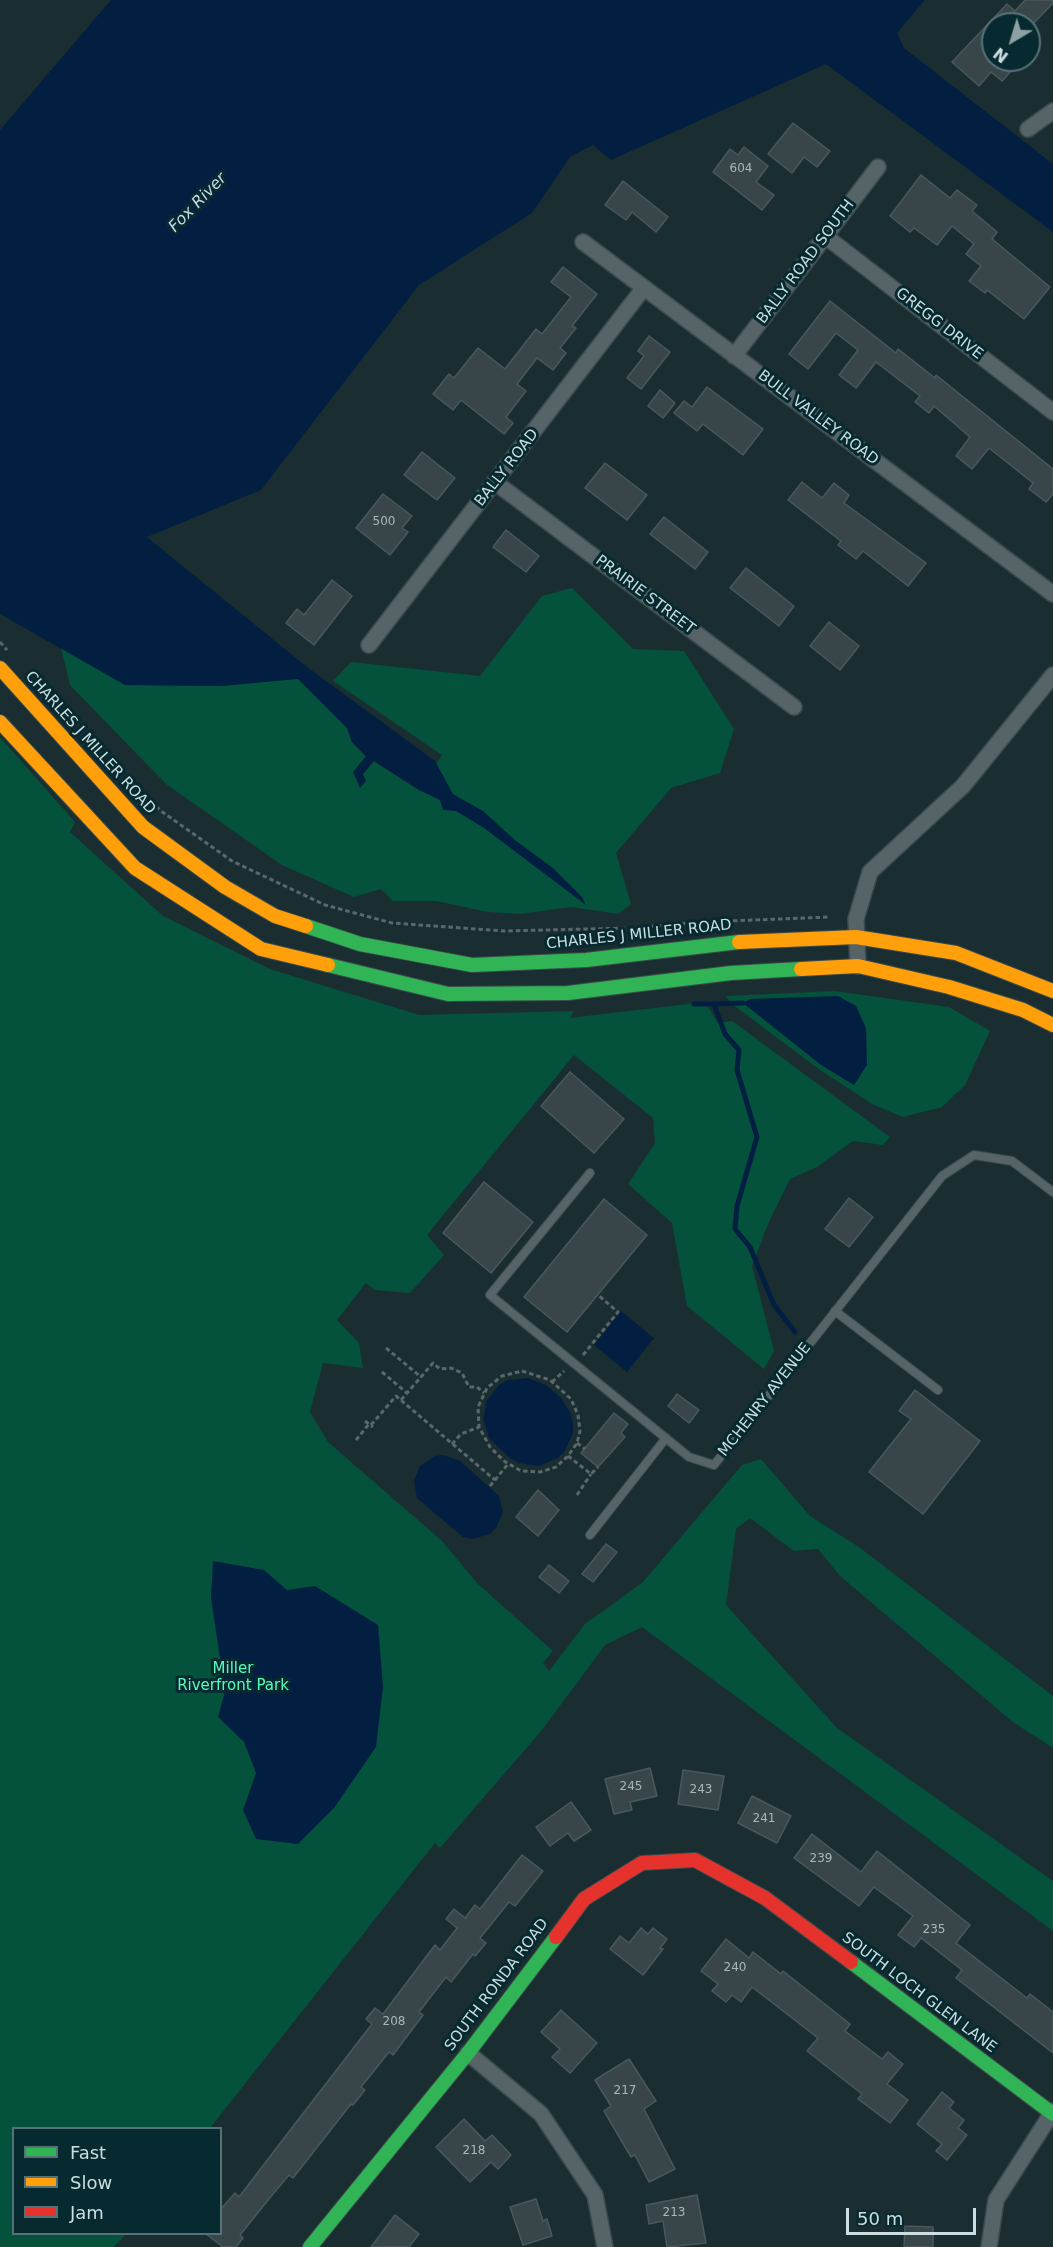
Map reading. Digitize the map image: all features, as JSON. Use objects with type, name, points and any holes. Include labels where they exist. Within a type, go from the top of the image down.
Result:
[{"type":"street","points":[[1028,129],[1053,111]]},
{"type":"street","name":"BALLY ROAD SOUTH","points":[[734,356],[878,167]]},
{"type":"street","name":"GREGG DRIVE","points":[[825,236],[1053,412]]},
{"type":"street","name":"BULL VALLEY ROAD","points":[[583,242],[1051,590]]},
{"type":"street","name":"BALLY ROAD","points":[[369,645],[644,289]]},
{"type":"street","name":"PRAIRIE STREET","points":[[496,483],[794,707]]},
{"type":"street","name":"CHARLES J MILLER ROAD","points":[[0,668],[143,827],[225,887],[275,916],[360,944],[472,965],[586,960],[746,941],[855,937],[956,953],[1053,991]]},
{"type":"street","points":[[858,966],[856,919],[870,872],[963,786],[1053,675]]},
{"type":"street","points":[[0,722],[135,868],[261,949],[448,994],[568,993],[731,973],[858,966],[949,987],[1023,1010],[1053,1025]]},
{"type":"street","name":"SOUTH RONDA ROAD","points":[[310,2247],[468,2053],[584,1899],[642,1863],[695,1860],[765,1898]]},
{"type":"street","name":"SOUTH LOCH GLEN LANE","points":[[765,1898],[1052,2112]]},
{"type":"street","points":[[468,2053],[541,2114],[595,2195],[604,2247]]},
{"type":"street","points":[[989,2247],[996,2200],[1052,2112]]},
{"type":"lane","name":"MCHENRY AVENUE","points":[[590,1173],[490,1295],[689,1457],[714,1465],[942,1176],[974,1155],[1012,1161],[1053,1192]]},
{"type":"lane","points":[[836,1311],[938,1390]]},
{"type":"lane","points":[[590,1535],[666,1438]]},
{"type":"path","points":[[127,780],[161,811],[232,861],[326,905],[392,923],[504,931],[629,928],[820,917],[856,919]]},
{"type":"path","points":[[580,1358],[618,1312],[598,1294]]},
{"type":"path","points":[[386,1348],[421,1377]]},
{"type":"path","points":[[401,1400],[433,1363],[440,1369],[451,1368],[462,1373],[470,1387],[477,1387],[484,1393]]},
{"type":"path","points":[[522,1371],[541,1375],[571,1399],[578,1415],[580,1431],[577,1443],[568,1456],[556,1467],[540,1473],[521,1471],[508,1464],[490,1447],[479,1427],[478,1407],[484,1393],[494,1381],[512,1372],[522,1371]]},
{"type":"path","points":[[382,1372],[407,1393]]},
{"type":"path","points":[[356,1440],[396,1396],[495,1480]]},
{"type":"path","points":[[452,1444],[461,1434],[479,1427]]},
{"type":"path","points":[[577,1443],[585,1449]]},
{"type":"path","points":[[568,1456],[591,1474]]},
{"type":"path","points":[[490,1486],[508,1464]]},
{"type":"path","points":[[577,1495],[598,1467]]},
{"type":"green space","points":[[572,588],[633,649],[684,651],[734,729],[720,773],[671,788],[616,853],[631,904],[618,914],[571,907],[520,914],[488,912],[436,901],[393,901],[381,889],[354,897],[282,865],[166,784],[70,685],[61,648],[125,685],[221,686],[298,678],[347,728],[352,742],[366,757],[363,774],[373,761],[419,790],[442,755],[333,681],[351,662],[480,676],[542,596]]},
{"type":"green space","name":"Miller Riverfront Park","points":[[0,737],[75,822],[70,832],[163,916],[270,969],[419,1015],[574,1011],[570,1018],[705,1002],[718,1023],[732,1021],[890,1137],[883,1145],[853,1141],[817,1167],[790,1179],[768,1224],[752,1266],[774,1351],[764,1369],[687,1306],[672,1223],[628,1184],[655,1143],[653,1118],[574,1055],[427,1235],[444,1255],[410,1293],[375,1290],[366,1283],[337,1320],[359,1343],[363,1368],[323,1363],[310,1412],[328,1442],[441,1540],[477,1583],[553,1651],[543,1663],[549,1671],[585,1624],[643,1582],[742,1465],[761,1459],[810,1516],[859,1547],[1053,1696],[1053,1748],[1013,1722],[840,1576],[818,1549],[794,1551],[750,1518],[736,1529],[726,1605],[837,1728],[1053,1881],[1053,1931],[642,1627],[605,1645],[542,1730],[440,1848],[435,1843],[211,2127],[12,2127],[12,2235],[125,2235],[114,2247],[0,2247]]},
{"type":"green space","points":[[835,991],[949,1007],[990,1031],[965,1085],[942,1107],[903,1117],[872,1104],[820,1070],[732,1004],[726,996]]},
{"type":"water","name":"Fox River","points":[[111,0],[925,0],[897,33],[904,48],[1053,164],[1053,232],[826,64],[611,160],[593,145],[570,157],[532,213],[419,285],[261,490],[147,537],[307,667],[435,761],[453,794],[483,811],[515,840],[553,868],[582,897],[586,905],[484,828],[456,811],[443,810],[440,800],[419,790],[374,761],[363,774],[366,781],[360,788],[353,772],[366,756],[352,742],[347,728],[298,679],[221,686],[125,685],[0,614],[0,130]]},
{"type":"water","points":[[838,996],[856,1006],[866,1028],[867,1065],[854,1085],[821,1065],[743,1003],[750,999]]},
{"type":"water","points":[[621,1311],[654,1338],[627,1372],[594,1345]]},
{"type":"water","points":[[528,1378],[546,1385],[561,1398],[571,1414],[573,1423],[573,1433],[565,1451],[558,1458],[539,1466],[519,1463],[510,1458],[489,1438],[483,1419],[487,1400],[499,1385],[508,1380]]},
{"type":"water","points":[[443,1455],[460,1461],[499,1496],[503,1512],[496,1528],[490,1534],[472,1539],[463,1537],[417,1498],[414,1481],[420,1466],[435,1456]]},
{"type":"water","points":[[213,1561],[264,1570],[287,1590],[315,1586],[378,1625],[383,1687],[376,1747],[334,1808],[298,1844],[256,1839],[243,1810],[256,1773],[244,1742],[218,1717],[225,1691],[211,1598]]},
{"type":"building","points":[[1025,0],[1053,0],[1053,3],[1041,16],[1041,12],[999,12],[1007,4],[1015,11]]},
{"type":"building","points":[[981,31],[981,72],[991,72],[979,86],[952,62]]},
{"type":"building","points":[[991,72],[1010,72],[1002,81]]},
{"type":"building","points":[[793,123],[830,151],[817,167],[804,157],[792,173],[768,154]]},
{"type":"building","points":[[744,147],[768,166],[756,182],[774,195],[762,210],[713,172],[730,149],[738,155]]},
{"type":"building","points":[[921,175],[950,198],[957,190],[977,205],[972,211],[997,232],[992,239],[1050,287],[1024,319],[987,290],[985,293],[969,281],[981,266],[966,254],[974,244],[952,226],[937,245],[914,228],[910,232],[890,216]]},
{"type":"building","points":[[623,181],[668,217],[656,232],[632,212],[626,220],[605,205]]},
{"type":"building","points":[[563,267],[597,294],[572,326],[576,328],[560,348],[566,353],[553,370],[537,358],[517,384],[526,391],[506,417],[513,423],[504,434],[461,400],[453,410],[433,394],[449,374],[454,378],[478,348],[505,369],[536,329],[542,334],[571,297],[551,282]]},
{"type":"building","points":[[830,301],[896,353],[898,349],[935,378],[936,375],[1053,469],[1053,494],[1046,502],[1029,489],[1033,483],[989,448],[972,469],[956,456],[970,437],[934,406],[929,413],[915,402],[920,396],[876,362],[856,388],[839,375],[858,350],[836,333],[808,369],[789,354]]},
{"type":"building","points":[[649,336],[670,352],[641,389],[627,378],[644,356],[638,351]]},
{"type":"building","points":[[707,387],[763,429],[743,455],[703,424],[697,431],[674,413],[684,401],[692,407]]},
{"type":"building","points":[[660,390],[675,403],[663,418],[648,406]]},
{"type":"building","points":[[422,452],[455,478],[437,500],[404,475]]},
{"type":"building","points":[[605,463],[647,495],[627,520],[585,488]]},
{"type":"building","points":[[802,482],[822,498],[834,483],[849,495],[844,503],[926,563],[908,586],[863,551],[856,559],[838,545],[841,541],[788,500]]},
{"type":"building","points":[[383,494],[412,516],[402,528],[408,532],[390,555],[356,528]]},
{"type":"building","points":[[664,517],[708,552],[695,569],[650,534]]},
{"type":"building","points":[[506,530],[539,556],[526,572],[493,547]]},
{"type":"building","points":[[746,568],[794,606],[779,626],[730,588]]},
{"type":"building","points":[[332,580],[352,596],[314,645],[286,623],[297,609],[304,615]]},
{"type":"building","points":[[829,622],[859,646],[840,670],[810,646]]},
{"type":"building","points":[[570,1072],[624,1119],[594,1153],[541,1106]]},
{"type":"building","points":[[484,1182],[533,1222],[491,1273],[443,1233]]},
{"type":"building","points":[[849,1198],[873,1217],[849,1247],[825,1229]]},
{"type":"building","points":[[604,1199],[647,1235],[567,1332],[524,1297]]},
{"type":"building","points":[[915,1390],[980,1441],[923,1514],[869,1472],[911,1419],[899,1411]]},
{"type":"building","points":[[677,1394],[699,1410],[689,1423],[668,1406]]},
{"type":"building","points":[[614,1413],[628,1424],[621,1433],[625,1437],[598,1467],[581,1453]]},
{"type":"building","points":[[538,1490],[559,1510],[538,1536],[516,1517]]},
{"type":"building","points":[[606,1544],[617,1552],[593,1582],[582,1574]]},
{"type":"building","points":[[549,1565],[569,1581],[559,1593],[539,1577]]},
{"type":"building","points":[[650,1768],[657,1796],[630,1802],[632,1810],[614,1814],[605,1779]]},
{"type":"building","points":[[683,1770],[724,1776],[718,1810],[678,1804]]},
{"type":"building","points":[[752,1796],[791,1816],[777,1843],[738,1823]]},
{"type":"building","points":[[571,1802],[591,1830],[574,1841],[568,1833],[550,1846],[536,1827]]},
{"type":"building","points":[[812,1834],[861,1872],[877,1851],[970,1925],[956,1943],[1027,1998],[1030,1994],[1053,2012],[1053,2053],[956,1978],[962,1970],[921,1938],[914,1947],[898,1935],[913,1916],[874,1887],[859,1906],[794,1858]]},
{"type":"building","points":[[522,1855],[543,1871],[515,1906],[509,1902],[480,1938],[486,1943],[475,1956],[473,1954],[451,1982],[446,1977],[419,2012],[423,2015],[393,2055],[389,2052],[361,2087],[365,2090],[353,2105],[351,2104],[293,2178],[289,2175],[273,2194],[240,2235],[243,2238],[236,2247],[223,2247],[207,2235],[222,2235],[222,2208],[235,2193],[239,2197],[372,2024],[366,2019],[375,2008],[383,2014],[435,1945],[440,1950],[457,1928],[446,1919],[454,1909],[465,1918],[475,1905],[480,1909]]},
{"type":"building","points":[[641,1928],[648,1934],[653,1928],[667,1939],[660,1948],[663,1949],[643,1975],[610,1949],[620,1936],[629,1943]]},
{"type":"building","points":[[726,1939],[749,1958],[753,1952],[781,1974],[783,1971],[850,2024],[845,2031],[882,2059],[888,2052],[903,2064],[887,2084],[908,2100],[890,2123],[858,2099],[862,2094],[807,2051],[818,2038],[752,1987],[741,2002],[732,1995],[726,2002],[712,1991],[718,1984],[701,1971]]},
{"type":"building","points":[[561,2010],[597,2043],[570,2073],[552,2057],[560,2049],[541,2032]]},
{"type":"building","points":[[629,2059],[656,2101],[644,2109],[675,2169],[649,2182],[635,2155],[631,2157],[604,2111],[611,2106],[595,2080]]},
{"type":"building","points":[[942,2092],[954,2102],[949,2108],[964,2120],[958,2128],[967,2135],[947,2160],[936,2151],[942,2144],[917,2124]]},
{"type":"building","points":[[464,2119],[485,2141],[492,2135],[511,2155],[498,2169],[491,2162],[470,2182],[436,2147]]},
{"type":"building","points":[[697,2195],[706,2243],[667,2247],[663,2221],[649,2224],[646,2205]]},
{"type":"building","points":[[536,2199],[543,2221],[547,2219],[552,2236],[523,2245],[510,2207]]},
{"type":"building","points":[[395,2215],[419,2234],[409,2247],[371,2247]]},
{"type":"building","points":[[905,2226],[933,2227],[933,2247],[904,2247]]},
{"type":"waterway","points":[[714,1004],[743,1003]]},
{"type":"waterway","points":[[694,1004],[714,1004],[725,1034],[739,1050],[737,1070],[757,1137],[737,1206],[735,1229],[750,1247],[774,1305],[795,1332]]},
{"type":"traffic: fast","points":[[306,926],[360,944],[472,965],[586,960],[739,942]]},
{"type":"traffic: fast","points":[[328,965],[448,994],[568,993],[731,973],[801,969]]},
{"type":"traffic: fast","points":[[310,2247],[468,2053],[556,1937]]},
{"type":"traffic: fast","points":[[851,1962],[1053,2114]]},
{"type":"traffic: slow","points":[[0,668],[143,827],[225,887],[275,916],[306,926]]},
{"type":"traffic: slow","points":[[0,722],[135,868],[261,949],[328,965]]},
{"type":"traffic: slow","points":[[739,942],[856,937],[956,953],[1053,991]]},
{"type":"traffic: slow","points":[[801,969],[858,966],[949,987],[1023,1010],[1053,1025]]},
{"type":"traffic: jam","points":[[556,1937],[584,1899],[642,1863],[695,1860],[765,1898],[851,1962]]}]
